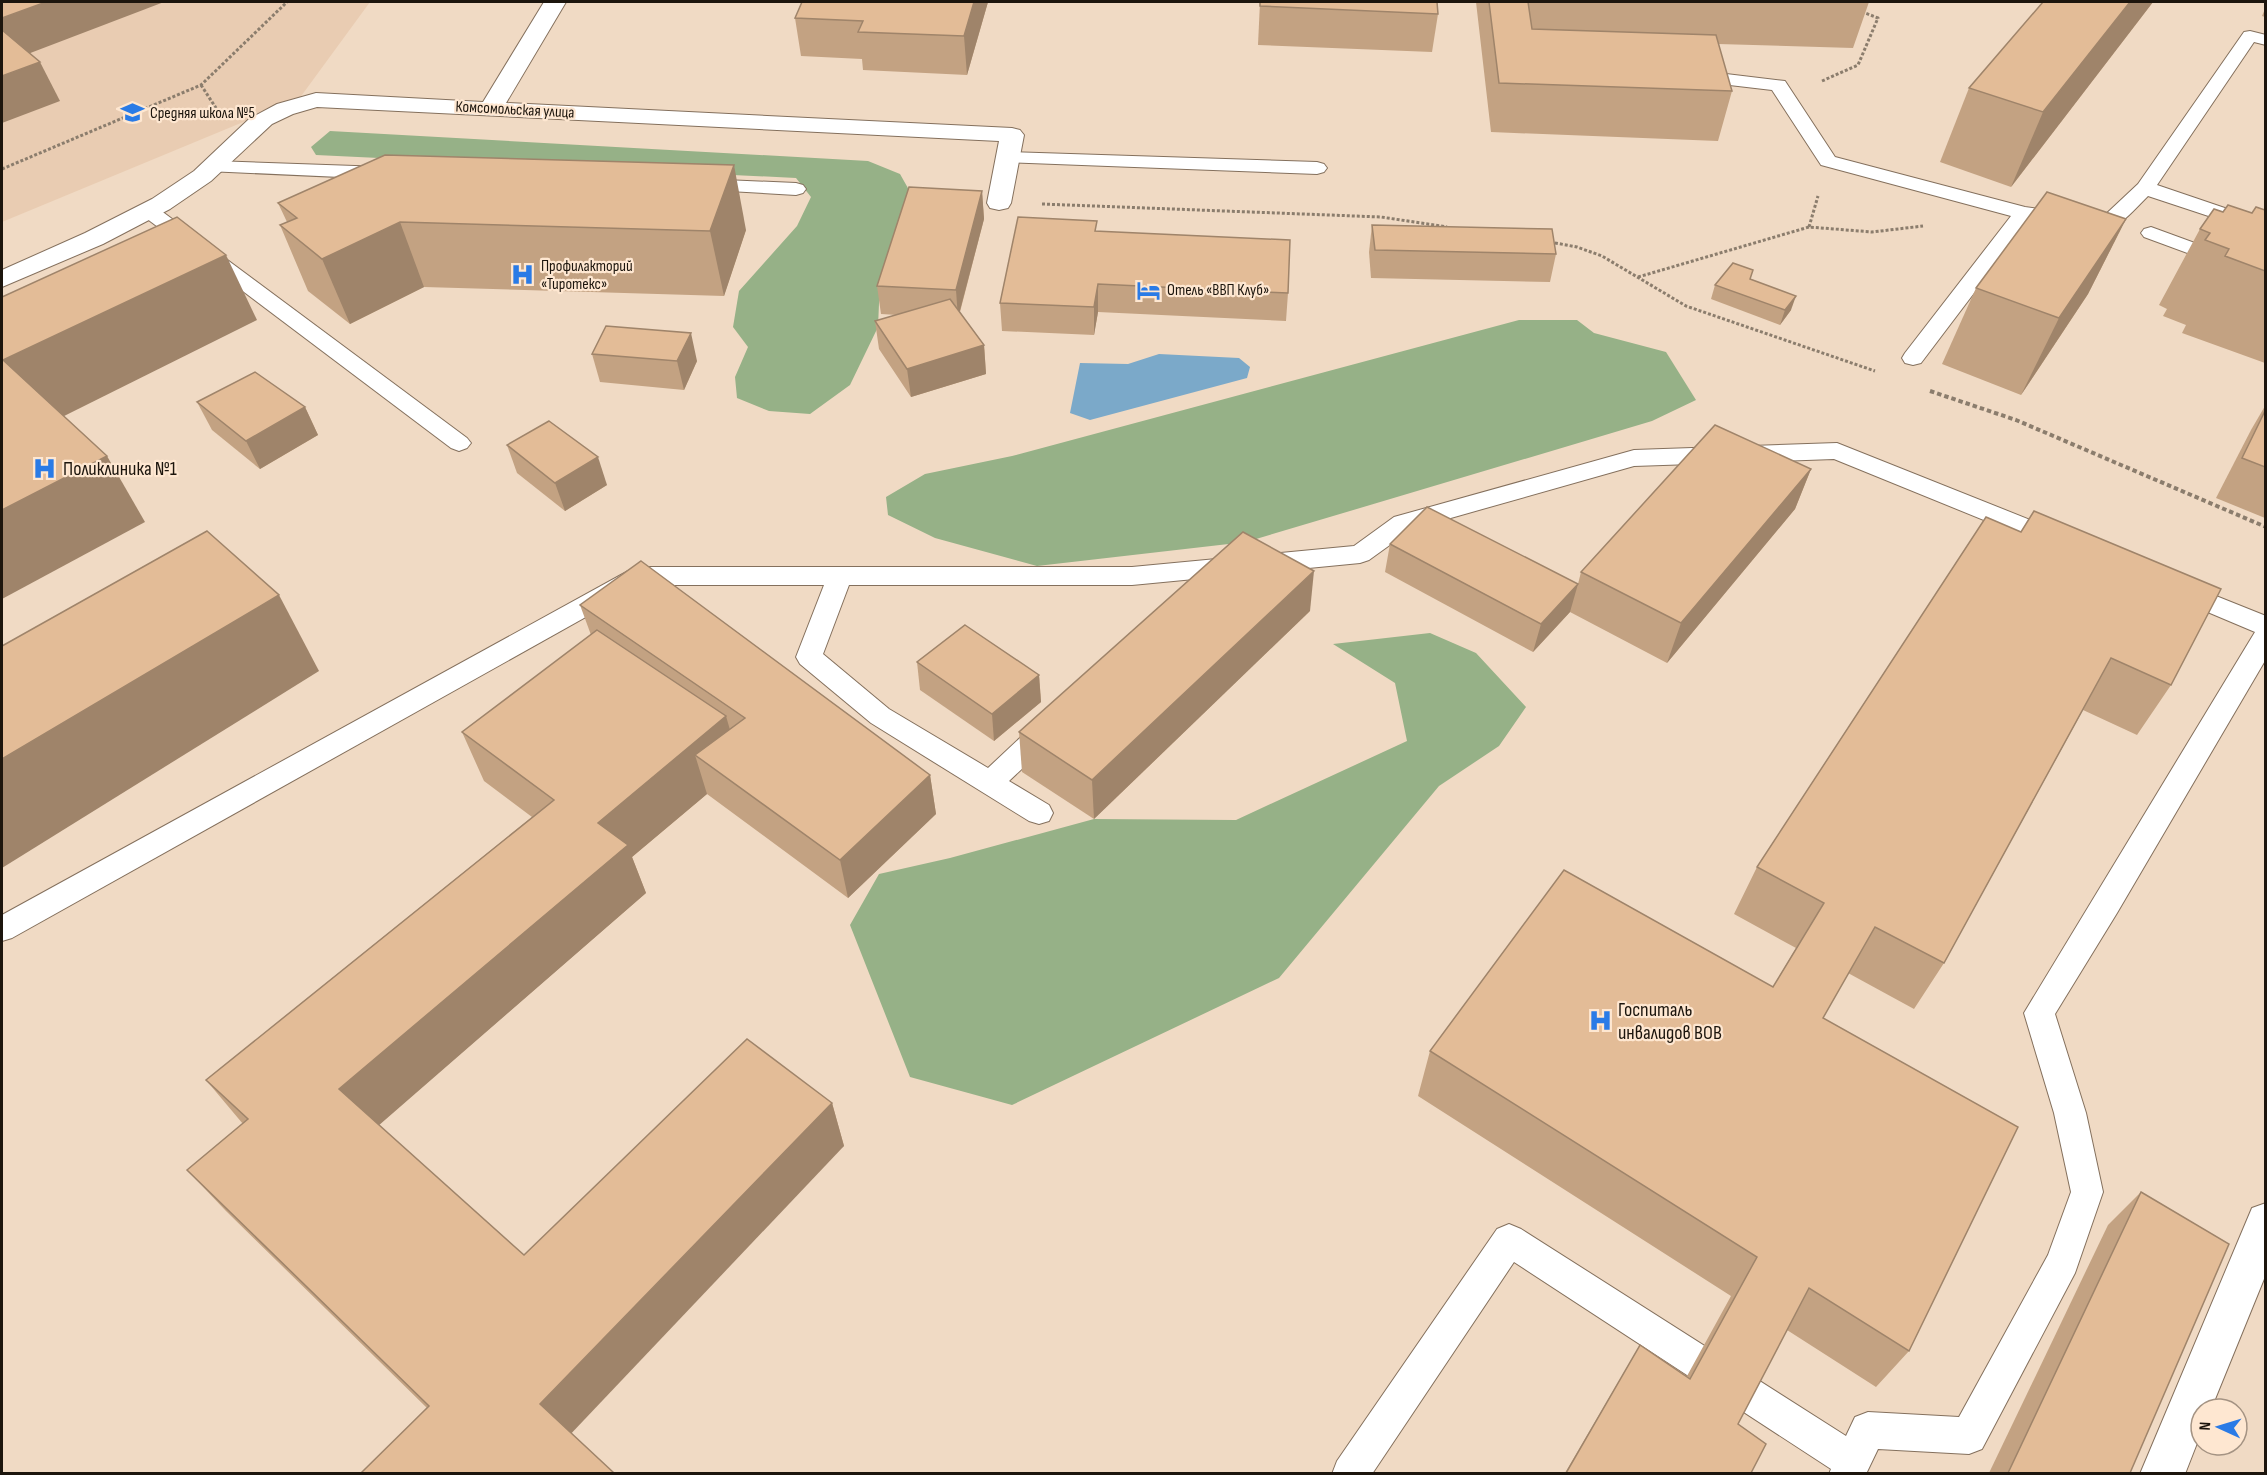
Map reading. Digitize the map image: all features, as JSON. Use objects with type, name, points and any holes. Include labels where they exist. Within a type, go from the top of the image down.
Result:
[{"type":"street","points":[[491,108],[555,2]]},
{"type":"street","name":"Комсомольская улица","points":[[2,279],[149,212],[214,167],[258,123],[282,109],[315,100],[1012,135],[999,203]]},
{"type":"street","points":[[2163,1473],[2265,1222]]},
{"type":"lane","points":[[1676,74],[1778,85],[1828,161],[2024,213],[2111,221],[2145,188],[2250,36],[2265,40]]},
{"type":"lane","points":[[1008,158],[1317,168]]},
{"type":"lane","points":[[214,167],[404,174]]},
{"type":"lane","points":[[677,184],[796,189]]},
{"type":"lane","points":[[2145,188],[2265,229]]},
{"type":"lane","points":[[149,212],[459,443]]},
{"type":"lane","points":[[1913,358],[2024,213]]},
{"type":"lane","points":[[2151,233],[2265,276]]},
{"type":"lane","points":[[2,929],[639,576],[1132,576],[1360,554],[1403,523],[1634,458],[1837,451],[2075,548]]},
{"type":"lane","points":[[1174,597],[1192,570]]},
{"type":"lane","points":[[840,576],[809,657],[880,716],[1039,813]]},
{"type":"lane","points":[[2162,583],[2265,626]]},
{"type":"lane","points":[[1350,1473],[1509,1240],[1850,1468],[1868,1430],[1969,1436],[2063,1262],[2087,1192],[2070,1113],[2039,1013],[2107,904],[2265,636]]},
{"type":"lane","points":[[990,783],[1064,711]]},
{"type":"path","points":[[2,169],[201,85],[287,2]]},
{"type":"path","points":[[1786,97],[1857,65],[1878,18],[1860,10]]},
{"type":"path","points":[[999,203],[1381,217],[1450,227]]},
{"type":"path","points":[[1637,277],[1809,227],[1872,232],[1930,225]]},
{"type":"path","points":[[1542,241],[1577,246],[1602,256],[1686,306],[1876,372]]},
{"type":"path","points":[[1920,387],[2016,420],[2265,527]]},
{"type":"shaded area","name":"Средняя школа №5","points":[[2,2],[370,2],[299,99],[2,222]]},
{"type":"green space","points":[[330,131],[868,161],[900,174],[913,197],[880,280],[878,327],[850,385],[810,414],[769,411],[737,398],[735,377],[748,347],[733,327],[739,291],[797,226],[811,197],[796,178],[316,155],[311,147]]},
{"type":"green space","points":[[1519,320],[1577,320],[1594,333],[1666,352],[1696,400],[1652,421],[1246,542],[1037,566],[935,538],[888,515],[886,497],[925,474],[1012,456]]},
{"type":"green space","points":[[1430,633],[1476,653],[1526,707],[1499,746],[1439,786],[1279,978],[1012,1105],[910,1077],[850,925],[879,874],[950,858],[1094,819],[1236,820],[1407,741],[1395,683],[1333,644]]},
{"type":"water","points":[[1159,354],[1239,358],[1250,367],[1247,378],[1090,420],[1070,413],[1080,363],[1128,364]]},
{"type":"building","points":[[2,2],[46,2],[2,18]]},
{"type":"building","points":[[802,2],[974,2],[964,36],[858,32],[863,21],[795,18]]},
{"type":"building","points":[[1260,2],[1437,2],[1438,14],[1260,6]]},
{"type":"building","points":[[1489,2],[1528,2],[1532,29],[1716,35],[1732,91],[1499,83]]},
{"type":"building","points":[[2043,2],[2130,2],[2043,112],[1969,88]]},
{"type":"building","points":[[2,30],[40,62],[2,76]]},
{"type":"building","points":[[385,155],[734,165],[710,231],[400,222],[322,259],[280,225],[297,218],[278,203]]},
{"type":"building","points":[[909,187],[982,191],[956,290],[877,286]]},
{"type":"building","points":[[2047,192],[2126,219],[2059,318],[1976,288]]},
{"type":"building","points":[[2228,205],[2252,213],[2256,207],[2265,210],[2265,271],[2225,256],[2229,249],[2205,240],[2210,233],[2200,229],[2214,209],[2223,212]]},
{"type":"building","points":[[177,217],[226,255],[3,360],[107,456],[2,510],[2,297]]},
{"type":"building","points":[[1018,217],[1097,221],[1095,231],[1290,240],[1288,293],[1098,284],[1094,307],[1000,303]]},
{"type":"building","points":[[1372,225],[1552,229],[1556,254],[1375,250]]},
{"type":"building","points":[[1733,263],[1753,270],[1750,279],[1796,296],[1785,310],[1715,285]]},
{"type":"building","points":[[950,299],[984,345],[907,369],[875,321]]},
{"type":"building","points":[[606,326],[691,333],[677,361],[592,354]]},
{"type":"building","points":[[255,372],[305,407],[246,441],[197,402]]},
{"type":"building","points":[[2265,411],[2265,467],[2242,458]]},
{"type":"building","points":[[549,421],[598,457],[555,483],[507,445]]},
{"type":"building","points":[[1715,425],[1811,469],[1681,623],[1581,572]]},
{"type":"building","points":[[1427,507],[1578,584],[1541,624],[1390,544]]},
{"type":"building","name":"Госпиталь инвалидов ВОВ","points":[[2034,511],[2221,589],[2171,685],[2111,658],[1944,963],[1875,927],[1823,1018],[2018,1127],[1909,1351],[1809,1288],[1738,1424],[1766,1444],[1751,1473],[1566,1473],[1640,1345],[1690,1379],[1757,1257],[1430,1051],[1564,870],[1773,987],[1824,903],[1757,867],[1986,517],[2021,532]]},
{"type":"building","points":[[207,531],[279,595],[2,759],[2,646]]},
{"type":"building","points":[[1243,532],[1314,571],[1092,780],[1019,732]]},
{"type":"building","points":[[641,561],[930,775],[840,860],[695,755],[745,718],[580,605]]},
{"type":"building","points":[[965,625],[1039,675],[992,714],[917,662]]},
{"type":"building","points":[[597,630],[726,716],[598,823],[628,845],[339,1089],[524,1255],[747,1039],[832,1103],[540,1404],[614,1473],[361,1473],[429,1406],[187,1170],[248,1119],[206,1080],[554,800],[462,732]]},
{"type":"building","points":[[2141,1192],[2229,1244],[2130,1473],[2008,1473]]},
{"type":"place","name":"Средняя школа №5","points":[[132,113]]},
{"type":"place","name":"Профилакторий «Тиротекс»","points":[[523,275]]},
{"type":"place","name":"Отель «ВВП Клуб»","points":[[1149,290]]},
{"type":"place","name":"Поликлиника №1","points":[[45,469]]},
{"type":"place","name":"Госпиталь инвалидов ВОВ","points":[[1600,1021]]}]
